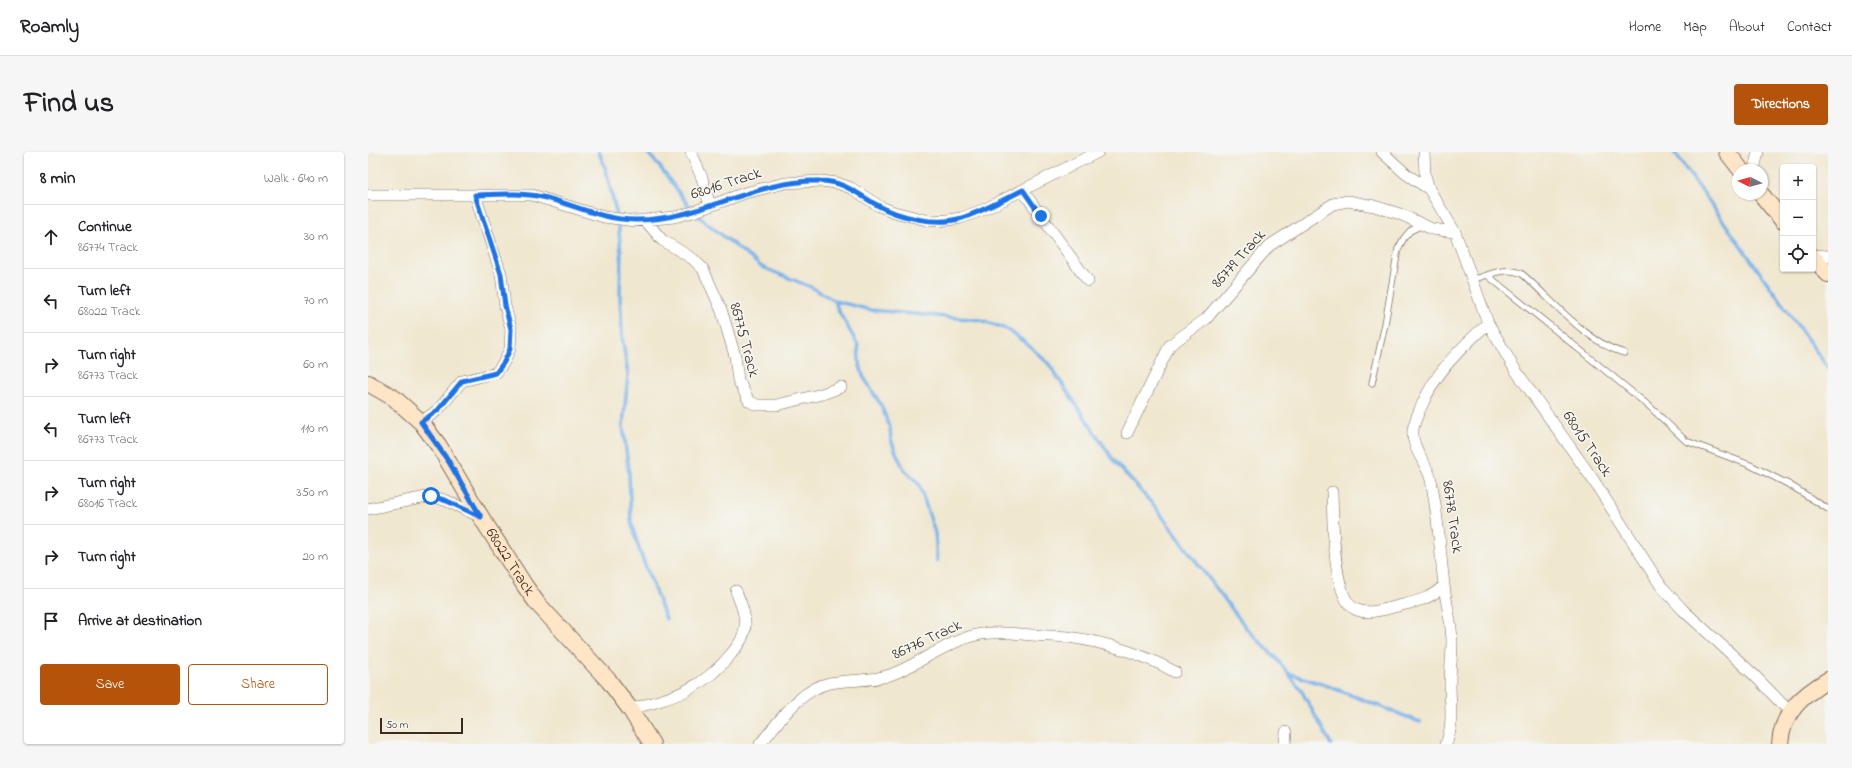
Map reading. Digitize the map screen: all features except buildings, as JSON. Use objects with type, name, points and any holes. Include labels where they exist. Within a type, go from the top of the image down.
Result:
[{"type":"street","points":[[691,152],[702,178],[710,206]]},
{"type":"street","name":"68016 Track","points":[[368,195],[532,195],[604,217],[618,220],[645,220],[674,217],[785,183],[821,180],[837,182],[851,188],[879,206],[899,214],[930,220],[947,220],[961,218],[1023,190],[1098,152]]},
{"type":"street","points":[[1382,152],[1406,174],[1429,189]]},
{"type":"street","name":"68015 Track","points":[[1424,152],[1425,175],[1429,189],[1455,232],[1488,323],[1514,368],[1592,478],[1661,586],[1683,610],[1763,684],[1790,712]]},
{"type":"street","points":[[1727,152],[1736,164]]},
{"type":"street","points":[[1755,164],[1758,152]]},
{"type":"street","points":[[1023,190],[1088,281]]},
{"type":"street","points":[[421,422],[438,410],[462,381],[496,373],[504,362],[510,349],[511,329],[505,306],[501,274],[475,195]]},
{"type":"street","points":[[1766,200],[1780,217]]},
{"type":"street","name":"86779 Track","points":[[1127,433],[1170,345],[1206,319],[1269,246],[1282,236],[1314,218],[1333,204],[1348,201],[1400,214],[1432,229],[1455,232]]},
{"type":"street","name":"86775 Track","points":[[645,220],[662,240],[693,259],[703,269],[723,315],[736,356],[738,380],[749,401],[756,405],[777,405],[822,394],[841,387]]},
{"type":"street","points":[[1816,256],[1828,256]]},
{"type":"street","points":[[1816,260],[1828,274]]},
{"type":"street","name":"86778 Track","points":[[1446,744],[1451,714],[1450,683],[1452,641],[1444,585],[1440,531],[1433,490],[1430,478],[1416,448],[1413,430],[1425,398],[1436,378],[1451,358],[1488,323]]},
{"type":"street","name":"68022 Track","points":[[368,383],[394,398],[421,422],[449,462],[481,517],[537,603],[589,658],[630,709],[652,744]]},
{"type":"street","points":[[1332,492],[1335,558],[1344,596],[1349,605],[1356,610],[1364,612],[1384,610],[1432,596],[1444,585]]},
{"type":"street","points":[[368,509],[431,496],[447,501],[481,517]]},
{"type":"street","points":[[630,709],[671,698],[688,691],[721,666],[743,636],[745,627],[745,619],[736,591]]},
{"type":"street","name":"86776 Track","points":[[760,744],[803,696],[814,689],[830,683],[870,680],[905,670],[958,641],[972,636],[1000,633],[1069,637],[1141,656],[1175,672]]},
{"type":"street","points":[[1780,744],[1781,736],[1790,712],[1806,694],[1828,680]]},
{"type":"street","points":[[1285,744],[1286,732]]},
{"type":"lane","points":[[1372,383],[1385,324],[1398,249],[1410,231],[1422,225]]},
{"type":"lane","points":[[1472,280],[1502,271],[1512,270],[1521,273],[1591,336],[1613,350],[1624,353]]},
{"type":"lane","points":[[1487,275],[1601,367],[1686,441],[1750,465],[1790,485],[1828,509]]},
{"type":"waterway","points":[[599,152],[606,170],[618,220],[621,254],[620,296],[622,336],[628,375],[623,426],[629,474],[631,522],[640,552],[666,619]]},
{"type":"waterway","points":[[647,152],[693,212],[762,267],[811,287],[835,301],[871,310],[981,320],[1007,329],[1027,344],[1048,363],[1114,461],[1156,508],[1247,629],[1276,658],[1301,690],[1331,744]]},
{"type":"waterway","points":[[1674,152],[1828,368]]},
{"type":"waterway","points":[[835,301],[838,310],[858,345],[859,361],[863,376],[881,405],[890,428],[891,440],[898,457],[904,469],[919,484],[935,533],[937,561]]},
{"type":"waterway","points":[[1288,673],[1328,686],[1420,722]]},
{"type":"route","points":[[431,496],[447,501],[481,517],[439,446],[421,422],[438,410],[462,381],[486,377],[496,373],[508,356],[510,349],[511,329],[506,312],[501,274],[475,195],[532,195],[547,198],[604,217],[618,220],[635,220],[674,217],[785,183],[821,180],[837,182],[851,188],[879,206],[894,212],[909,217],[930,220],[961,218],[985,209],[1023,190],[1041,216]]}]
